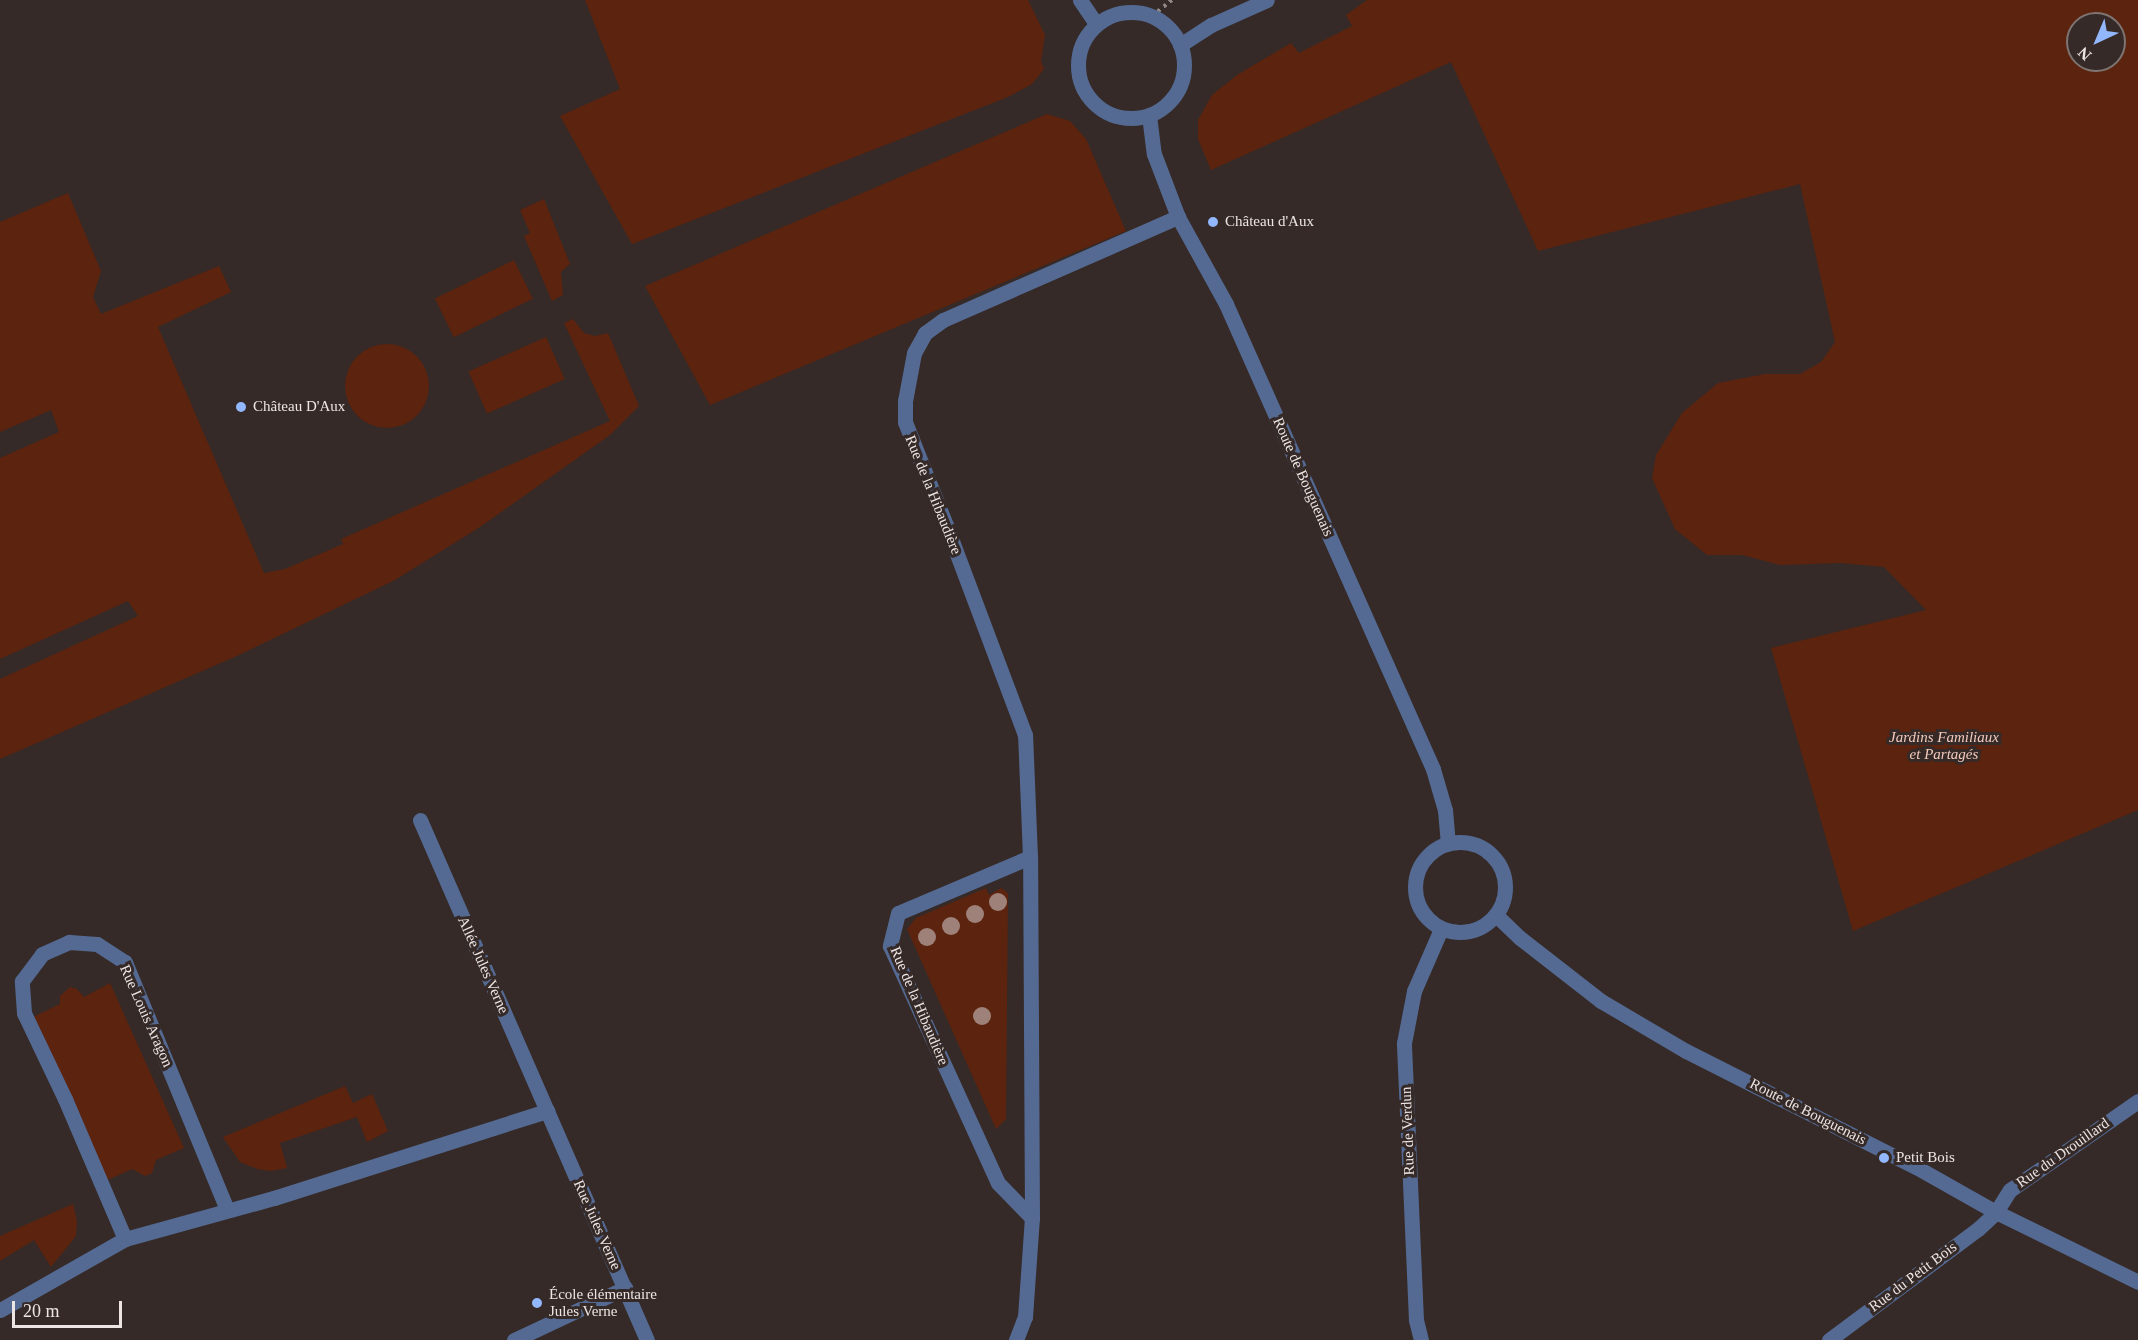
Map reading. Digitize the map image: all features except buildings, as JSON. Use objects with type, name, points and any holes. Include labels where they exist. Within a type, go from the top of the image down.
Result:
[{"type":"street","points":[[1080,0],[1096,24]]},
{"type":"street","points":[[1180,45],[1211,25],[1267,0]]},
{"type":"street","points":[[1122,13],[1152,16],[1169,28],[1180,45],[1184,69],[1182,81],[1166,104],[1149,115],[1136,118],[1114,116],[1093,101],[1082,86],[1078,60],[1082,44],[1096,24],[1122,13]]},
{"type":"street","name":"Route de Bouguenais","points":[[1149,115],[1154,154],[1178,217],[1226,304],[1432,769],[1445,810],[1448,843]]},
{"type":"street","name":"Rue de la Hibaudière","points":[[1016,1340],[1026,1317],[1032,1218],[1030,856],[1024,735],[946,525],[904,422],[905,401],[914,353],[925,333],[943,320],[1178,217]]},
{"type":"street","name":"Allée Jules Verne","points":[[420,820],[547,1111]]},
{"type":"street","points":[[1456,840],[1473,843],[1489,852],[1500,865],[1505,882],[1504,899],[1496,915],[1485,925],[1471,932],[1456,933],[1441,929],[1425,917],[1416,899],[1414,879],[1422,861],[1437,847],[1456,840]]},
{"type":"street","name":"Rue de la Hibaudière","points":[[1030,856],[898,913],[890,945],[998,1183],[1032,1218]]},
{"type":"street","name":"Route de Bouguenais","points":[[1496,915],[1520,938],[1601,1001],[1686,1051],[1916,1167],[1996,1212],[2138,1282]]},
{"type":"street","name":"Rue de Verdun","points":[[1421,1340],[1416,1320],[1404,1043],[1414,991],[1441,929]]},
{"type":"street","name":"Rue Louis Aragon","points":[[125,1239],[65,1099],[24,1013],[22,981],[42,954],[69,942],[98,944],[125,962],[227,1209]]},
{"type":"street","name":"Rue du Drouillard","points":[[1996,1212],[2010,1190],[2138,1101]]},
{"type":"street","points":[[0,1310],[125,1239],[227,1209],[274,1198],[547,1111]]},
{"type":"street","name":"Rue Jules Verne","points":[[547,1111],[647,1340]]},
{"type":"street","name":"Rue du Petit Bois","points":[[1829,1340],[1932,1264],[1996,1212]]},
{"type":"street","points":[[514,1340],[625,1288]]},
{"type":"path","points":[[1152,16],[1172,0]]},
{"type":"green space","points":[[585,0],[1028,0],[1045,35],[1041,61],[1044,69],[1032,84],[1008,97],[632,244],[560,116],[620,89]]},
{"type":"green space","name":"Jardins Familiaux et Partagés","points":[[1367,0],[2138,0],[2138,810],[1853,931],[1771,648],[1926,610],[1884,567],[1840,563],[1780,565],[1742,555],[1707,555],[1675,529],[1652,478],[1656,455],[1682,413],[1718,383],[1765,374],[1800,374],[1821,362],[1835,342],[1800,184],[1538,251],[1451,62],[1211,170],[1198,139],[1198,120],[1212,95],[1237,75],[1291,43],[1299,53],[1352,26],[1346,15]]},
{"type":"green space","points":[[1047,114],[1070,121],[1086,139],[1126,231],[710,405],[645,286]]},
{"type":"green space","points":[[68,193],[101,271],[93,297],[101,314],[219,266],[231,292],[158,327],[264,573],[285,569],[343,544],[341,539],[610,421],[564,323],[573,319],[584,333],[595,336],[608,333],[639,406],[610,435],[480,527],[395,580],[239,655],[0,759],[0,679],[138,616],[128,601],[0,659],[0,458],[59,432],[51,410],[0,432],[0,222]]},
{"type":"green space","points":[[544,199],[570,264],[561,272],[563,295],[552,301],[524,236],[530,233],[520,210]]},
{"type":"green space","points":[[514,260],[533,299],[454,337],[435,299]]},
{"type":"green space","points":[[546,337],[565,379],[487,414],[468,372]]},
{"type":"green space","points":[[387,344],[403,347],[417,356],[426,370],[429,386],[426,402],[417,416],[403,425],[387,428],[371,425],[357,416],[348,402],[345,386],[348,370],[357,356],[371,347]]},
{"type":"green space","points":[[986,888],[989,895],[1001,888],[1008,893],[1006,1119],[996,1129],[907,929],[916,918]]},
{"type":"green space","points":[[110,983],[184,1148],[156,1160],[152,1173],[145,1176],[132,1169],[101,1183],[27,1020],[60,1004],[60,996],[70,987],[77,989],[84,997]]},
{"type":"green space","points":[[345,1086],[353,1103],[372,1094],[388,1131],[367,1142],[357,1117],[280,1143],[287,1168],[271,1171],[257,1169],[240,1162],[223,1137]]},
{"type":"green space","points":[[73,1204],[77,1221],[76,1236],[51,1267],[34,1240],[0,1261],[0,1236]]},
{"type":"place","name":"Château d'Aux","points":[[1213,222]]},
{"type":"place","name":"Château D'Aux","points":[[241,407]]},
{"type":"place","name":"Petit Bois","points":[[1884,1158]]},
{"type":"place","name":"École élémentaire Jules Verne","points":[[537,1303]]}]
